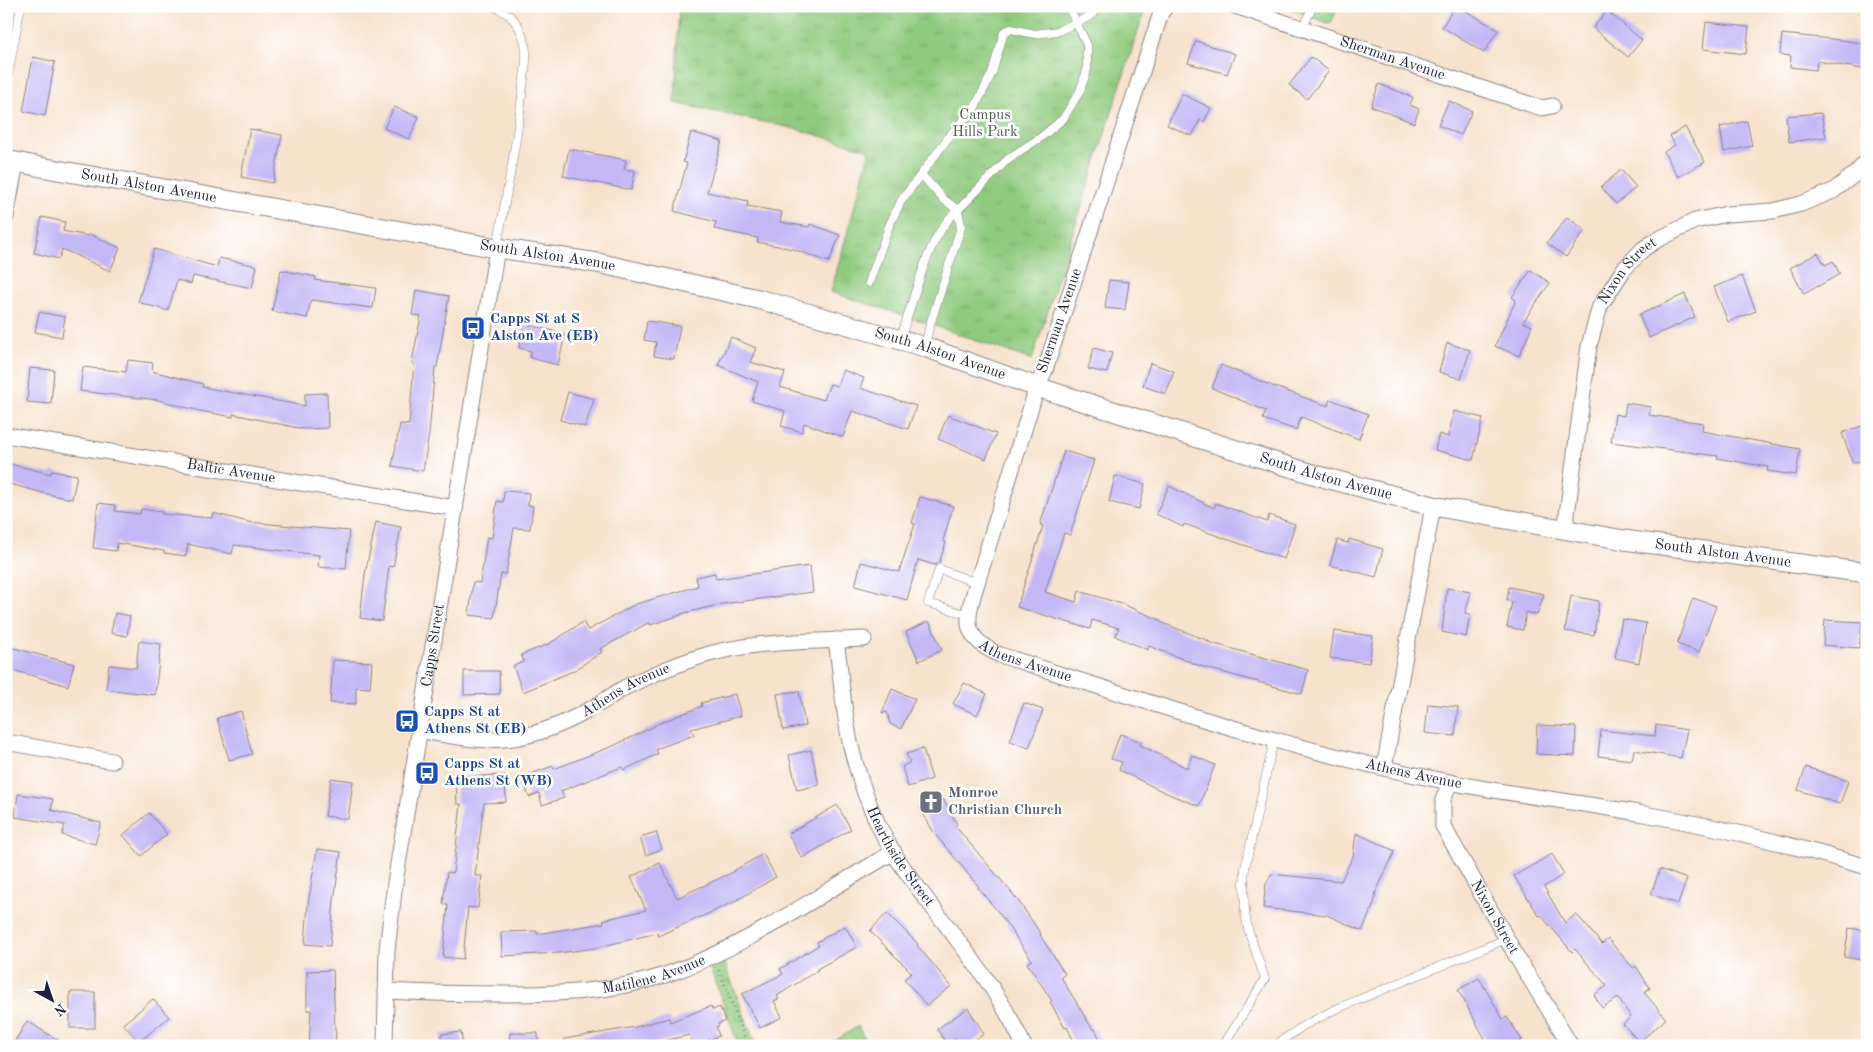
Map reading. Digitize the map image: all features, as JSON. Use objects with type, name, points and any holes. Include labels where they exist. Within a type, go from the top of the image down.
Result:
[{"type":"street","name":"Sherman Avenue","points":[[974,638],[969,623],[969,615],[977,583],[1037,387],[1045,370],[1161,14],[1166,6]]},
{"type":"street","name":"Sherman Avenue","points":[[1235,6],[1529,104],[1542,108],[1552,106]]},
{"type":"street","name":"South Alston Avenue","points":[[11,161],[497,248],[588,261],[649,273],[795,308],[900,339],[1037,387],[1326,478],[1434,506],[1565,530],[1867,573]]},
{"type":"street","points":[[6,217],[11,161]]},
{"type":"street","name":"Nixon Street","points":[[1565,530],[1589,346],[1600,306],[1624,269],[1643,249],[1695,221],[1728,214],[1773,211],[1801,204],[1833,192],[1855,174],[1867,161]]},
{"type":"street","name":"Capps Street","points":[[384,1046],[387,950],[395,883],[497,248]]},
{"type":"street","name":"Baltic Avenue","points":[[6,435],[455,508]]},
{"type":"street","points":[[1384,768],[1434,506]]},
{"type":"street","name":"Athens Avenue","points":[[974,638],[984,648],[1000,655],[1274,740],[1384,768],[1450,782],[1646,814],[1740,834],[1867,867]]},
{"type":"street","name":"Athens Avenue","points":[[419,730],[469,738],[498,740],[522,736],[561,725],[625,688],[697,658],[739,648],[786,641],[864,639]]},
{"type":"street","name":"Hearthside Street","points":[[836,640],[850,742],[878,824],[902,867],[958,939],[981,973],[1005,1010],[1024,1046]]},
{"type":"street","points":[[6,742],[112,761]]},
{"type":"street","name":"Nixon Street","points":[[1450,782],[1443,800],[1443,826],[1506,939],[1571,1046]]},
{"type":"street","name":"Matilene Avenue","points":[[386,991],[483,994],[570,993],[614,988],[666,975],[753,935],[894,852]]},
{"type":"lane","points":[[6,85],[21,6]]},
{"type":"lane","points":[[492,6],[505,10],[513,19],[524,37],[526,54],[520,114],[497,248]]},
{"type":"lane","points":[[900,339],[925,264],[943,226],[1009,158],[1064,120],[1080,91],[1087,70],[1087,45],[1068,6]]},
{"type":"lane","points":[[869,283],[900,201],[954,130],[974,109],[992,73],[1004,32],[1011,29],[1035,34],[1058,31],[1076,21],[1091,16],[1098,6]]},
{"type":"lane","points":[[1302,29],[1313,6]]},
{"type":"lane","points":[[921,174],[943,199],[958,210],[961,227],[929,328],[925,347]]},
{"type":"lane","points":[[969,615],[928,603],[939,570],[977,583]]},
{"type":"lane","points":[[1223,1046],[1265,979],[1248,929],[1244,883],[1245,868],[1274,740]]},
{"type":"lane","points":[[1274,1046],[1303,1026],[1336,1009],[1506,939]]},
{"type":"path","points":[[713,955],[748,1046]]},
{"type":"green space","name":"Campus Hills Park","points":[[679,6],[1146,6],[1032,360],[831,292],[870,150],[796,129],[675,103]]},
{"type":"green space","points":[[1283,6],[1338,6],[1331,24]]},
{"type":"green space","points":[[724,962],[756,1046],[739,1046],[710,968]]},
{"type":"green space","points":[[858,1026],[868,1046],[827,1046]]},
{"type":"building","points":[[1455,6],[1498,30],[1484,53],[1442,27]]},
{"type":"building","points":[[1607,11],[1642,40],[1628,57],[1593,28]]},
{"type":"building","points":[[1706,22],[1749,27],[1746,54],[1703,49]]},
{"type":"building","points":[[1782,34],[1867,44],[1867,70],[1817,61],[1816,70],[1790,67],[1791,56],[1780,55]]},
{"type":"building","points":[[1196,41],[1235,54],[1227,74],[1188,63]]},
{"type":"building","points":[[33,57],[55,62],[45,116],[23,111]]},
{"type":"building","points":[[1311,57],[1329,71],[1307,99],[1289,85]]},
{"type":"building","points":[[1379,84],[1413,97],[1410,105],[1419,109],[1414,123],[1371,106]]},
{"type":"building","points":[[1182,94],[1211,108],[1204,122],[1200,120],[1192,136],[1167,125]]},
{"type":"building","points":[[1449,101],[1472,111],[1461,135],[1438,125]]},
{"type":"building","points":[[394,107],[419,117],[409,139],[384,128]]},
{"type":"building","points":[[1821,113],[1826,137],[1789,142],[1786,116]]},
{"type":"building","points":[[1747,121],[1752,146],[1724,152],[1720,127]]},
{"type":"building","points":[[1685,127],[1705,162],[1678,177],[1664,152],[1675,145],[1670,136]]},
{"type":"building","points":[[250,129],[282,135],[273,183],[241,177]]},
{"type":"building","points":[[691,132],[722,141],[707,192],[748,201],[747,206],[782,212],[780,222],[809,227],[810,224],[840,235],[829,262],[793,249],[757,242],[758,238],[714,229],[716,222],[674,211],[687,163],[683,162]]},
{"type":"building","points":[[569,149],[626,160],[624,169],[635,171],[631,190],[563,176]]},
{"type":"building","points":[[1621,170],[1636,187],[1616,204],[1601,187]]},
{"type":"building","points":[[42,217],[65,222],[63,231],[88,236],[89,234],[120,248],[110,271],[62,249],[59,259],[34,253]]},
{"type":"building","points":[[1567,217],[1585,230],[1566,257],[1547,243]]},
{"type":"building","points":[[154,249],[217,267],[219,258],[257,266],[252,288],[193,276],[191,284],[177,280],[168,311],[138,302]]},
{"type":"building","points":[[1818,253],[1825,265],[1833,261],[1840,274],[1804,294],[1790,268]]},
{"type":"building","points":[[281,270],[316,277],[315,280],[376,288],[373,308],[311,300],[307,318],[272,311]]},
{"type":"building","points":[[1531,270],[1550,283],[1523,322],[1532,326],[1519,356],[1495,346],[1516,300],[1512,297]]},
{"type":"building","points":[[1742,276],[1756,311],[1728,322],[1714,287]]},
{"type":"building","points":[[1109,280],[1129,282],[1125,310],[1105,308]]},
{"type":"building","points":[[416,290],[449,296],[437,367],[435,367],[429,434],[423,471],[392,466],[400,424],[409,425],[414,363],[412,362],[421,316],[412,315]]},
{"type":"building","points":[[1685,294],[1695,317],[1649,338],[1639,315]]},
{"type":"building","points":[[39,312],[65,317],[62,337],[35,332]]},
{"type":"building","points":[[647,321],[680,326],[674,359],[654,356],[656,342],[644,340]]},
{"type":"building","points":[[525,324],[565,334],[558,365],[530,358],[531,351],[519,348]]},
{"type":"building","points":[[731,337],[756,348],[750,362],[785,372],[780,387],[824,400],[830,384],[837,386],[843,370],[864,378],[860,388],[916,406],[908,429],[852,411],[843,437],[804,423],[802,432],[781,426],[785,411],[752,401],[758,382],[718,365]]},
{"type":"building","points":[[1447,343],[1470,350],[1461,379],[1439,372]]},
{"type":"building","points":[[1094,348],[1112,353],[1107,373],[1088,369]]},
{"type":"building","points":[[128,360],[153,363],[152,371],[203,384],[202,387],[305,406],[305,394],[327,393],[328,428],[303,429],[233,414],[233,417],[200,411],[158,400],[80,391],[83,367],[126,372]]},
{"type":"building","points":[[1150,363],[1174,371],[1166,394],[1143,386]]},
{"type":"building","points":[[1221,365],[1328,406],[1330,399],[1368,414],[1359,439],[1301,417],[1296,430],[1263,419],[1266,411],[1212,388]]},
{"type":"building","points":[[30,368],[54,370],[51,404],[27,402]]},
{"type":"building","points":[[568,392],[594,399],[585,427],[560,420]]},
{"type":"building","points":[[1626,403],[1651,407],[1649,415],[1703,423],[1702,431],[1800,449],[1796,475],[1767,471],[1768,467],[1717,458],[1718,456],[1611,442],[1615,414],[1624,416]]},
{"type":"building","points":[[1454,411],[1483,418],[1473,460],[1435,450],[1439,434],[1448,437]]},
{"type":"building","points":[[948,415],[996,434],[986,459],[938,439]]},
{"type":"building","points":[[1867,424],[1867,459],[1853,463],[1842,433]]},
{"type":"building","points":[[1064,451],[1094,460],[1070,535],[1064,533],[1045,592],[1076,602],[1079,591],[1122,604],[1208,642],[1308,670],[1302,694],[1203,667],[1149,646],[1148,650],[1115,636],[1119,628],[1092,620],[1090,629],[1017,607],[1043,526],[1040,525]]},
{"type":"building","points":[[6,463],[51,474],[51,471],[77,475],[72,499],[6,483]]},
{"type":"building","points":[[1115,476],[1145,484],[1139,509],[1109,502]]},
{"type":"building","points":[[1169,486],[1214,508],[1216,503],[1267,522],[1269,515],[1295,524],[1284,559],[1184,524],[1183,527],[1156,514]]},
{"type":"building","points":[[504,491],[529,493],[528,505],[533,506],[530,529],[514,528],[506,574],[501,574],[494,618],[469,615],[473,582],[480,583],[487,537],[492,538],[497,501],[503,502]]},
{"type":"building","points":[[920,497],[953,506],[943,541],[946,542],[939,563],[935,565],[918,560],[907,600],[855,586],[861,562],[899,572],[915,524],[912,523]]},
{"type":"building","points":[[98,503],[115,505],[115,511],[140,514],[141,509],[162,512],[162,514],[212,518],[213,513],[248,522],[349,531],[346,569],[318,567],[319,555],[234,545],[232,554],[188,544],[186,556],[117,543],[116,551],[93,548]]},
{"type":"building","points":[[376,522],[401,527],[393,567],[389,566],[382,621],[360,618],[365,574]]},
{"type":"building","points":[[1349,539],[1383,549],[1376,577],[1330,565],[1337,540],[1348,543]]},
{"type":"building","points":[[810,566],[813,592],[722,604],[681,614],[650,625],[650,622],[600,649],[602,652],[573,671],[523,692],[513,666],[524,662],[521,655],[549,644],[583,622],[588,630],[636,604],[698,586],[696,577],[715,573],[716,579]]},
{"type":"building","points":[[1509,587],[1544,594],[1537,615],[1526,612],[1523,630],[1507,627],[1512,602],[1507,600]]},
{"type":"building","points":[[1447,588],[1471,592],[1465,613],[1470,614],[1466,637],[1442,632]]},
{"type":"building","points":[[1571,596],[1599,601],[1594,635],[1565,631]]},
{"type":"building","points":[[1693,598],[1716,606],[1699,652],[1677,644]]},
{"type":"building","points":[[115,613],[130,616],[127,636],[111,633]]},
{"type":"building","points":[[1622,619],[1646,623],[1639,663],[1615,658]]},
{"type":"building","points":[[1825,620],[1862,622],[1859,648],[1823,645]]},
{"type":"building","points":[[929,621],[942,650],[919,661],[906,632]]},
{"type":"building","points":[[1334,631],[1373,636],[1369,663],[1330,658]]},
{"type":"building","points":[[139,641],[161,644],[155,695],[106,689],[109,665],[136,668]]},
{"type":"building","points":[[6,646],[74,664],[68,686],[6,668]]},
{"type":"building","points":[[333,660],[372,662],[370,688],[356,687],[356,704],[330,703]]},
{"type":"building","points":[[464,671],[499,671],[500,694],[464,695]]},
{"type":"building","points":[[964,683],[987,694],[977,715],[953,704]]},
{"type":"building","points":[[892,689],[915,699],[901,729],[890,724],[887,712],[882,713]]},
{"type":"building","points":[[799,691],[805,726],[783,730],[777,694]]},
{"type":"building","points":[[735,694],[741,716],[691,729],[694,735],[656,749],[658,754],[624,770],[622,767],[561,791],[564,798],[542,805],[539,793],[529,797],[522,777],[553,766],[554,769],[613,746],[655,725],[702,706],[701,703]]},
{"type":"building","points":[[1024,703],[1043,710],[1029,748],[1010,741]]},
{"type":"building","points":[[1428,704],[1458,707],[1455,736],[1425,733]]},
{"type":"building","points":[[241,711],[252,754],[229,760],[217,718]]},
{"type":"building","points":[[1537,725],[1576,727],[1575,756],[1536,754]]},
{"type":"building","points":[[1656,725],[1687,730],[1681,758],[1634,750],[1632,760],[1598,756],[1601,730],[1655,736]]},
{"type":"building","points":[[1120,734],[1141,742],[1140,745],[1187,768],[1192,755],[1215,765],[1199,806],[1166,793],[1119,770],[1122,762],[1111,759]]},
{"type":"building","points":[[923,749],[932,779],[908,787],[902,767],[910,762],[906,754]]},
{"type":"building","points":[[811,750],[819,785],[797,790],[789,755]]},
{"type":"building","points":[[1806,767],[1848,781],[1840,804],[1798,790]]},
{"type":"building","points":[[505,775],[506,802],[484,803],[475,876],[482,876],[478,908],[468,907],[463,959],[443,957],[448,904],[443,904],[447,872],[453,873],[461,804],[457,804],[456,777]]},
{"type":"building","points":[[331,778],[353,781],[348,819],[325,816]]},
{"type":"building","points":[[18,794],[53,799],[51,810],[101,823],[95,844],[62,835],[65,825],[15,817]]},
{"type":"building","points":[[938,799],[943,799],[957,824],[955,826],[1017,899],[1041,934],[1065,974],[1061,977],[1093,1030],[1095,1029],[1103,1046],[1076,1046],[1067,1027],[1065,1028],[1050,1002],[1052,1001],[1027,963],[1032,960],[979,887],[934,833],[920,808]]},
{"type":"building","points":[[837,805],[851,829],[802,858],[788,834]]},
{"type":"building","points":[[149,813],[167,834],[141,856],[123,835]]},
{"type":"building","points":[[656,832],[662,849],[646,855],[640,837]]},
{"type":"building","points":[[1356,833],[1395,851],[1376,892],[1374,904],[1362,931],[1327,915],[1263,908],[1266,884],[1271,874],[1341,881],[1353,857]]},
{"type":"building","points":[[317,849],[341,852],[330,946],[305,944],[308,904]]},
{"type":"building","points":[[763,854],[776,877],[732,903],[658,936],[657,933],[595,948],[559,953],[502,956],[501,932],[537,931],[537,934],[604,923],[603,920],[646,910],[631,877],[660,863],[677,898],[733,872]]},
{"type":"building","points":[[1552,854],[1564,874],[1544,887],[1565,923],[1576,914],[1602,944],[1608,939],[1633,968],[1636,966],[1650,988],[1644,992],[1666,1019],[1639,1042],[1623,1024],[1631,1017],[1618,998],[1602,1008],[1594,995],[1607,986],[1575,949],[1572,952],[1541,915],[1539,916],[1514,876]]},
{"type":"building","points":[[1660,869],[1687,879],[1678,904],[1651,894]]},
{"type":"building","points":[[887,913],[918,944],[951,986],[927,1006],[904,979],[912,973],[870,931]]},
{"type":"building","points":[[845,926],[857,947],[817,969],[777,996],[779,999],[774,1001],[782,1017],[760,1028],[742,994],[783,974],[780,969],[819,945],[817,942]]},
{"type":"building","points":[[1849,928],[1867,931],[1867,961],[1844,957]]},
{"type":"building","points":[[333,970],[335,1046],[309,1046],[311,1010],[307,1010],[307,971]]},
{"type":"building","points":[[1479,978],[1503,1019],[1507,1017],[1522,1040],[1513,1046],[1489,1046],[1458,990]]},
{"type":"building","points":[[70,992],[95,992],[95,1028],[70,1028]]},
{"type":"building","points":[[153,999],[169,1017],[139,1042],[123,1024]]},
{"type":"building","points":[[711,1006],[713,1010],[720,1007],[725,1021],[716,1027],[719,1036],[708,1040],[711,1046],[694,1046],[689,1035],[642,1046],[565,1046],[564,1039],[635,1027],[669,1018],[670,1022]]},
{"type":"building","points":[[968,1008],[984,1034],[966,1046],[960,1046],[955,1039],[947,1044],[937,1029]]},
{"type":"building","points":[[27,1021],[67,1046],[12,1046]]},
{"type":"building","points":[[461,1032],[463,1046],[442,1046],[441,1034]]},
{"type":"building","points":[[510,1033],[538,1033],[538,1046],[509,1046]]},
{"type":"place","name":"Capps St at S Alston Ave (EB)","points":[[473,328]]},
{"type":"place","name":"Capps St at Athens St (EB)","points":[[407,721]]},
{"type":"place","name":"Capps St at Athens St (WB)","points":[[427,773]]},
{"type":"place","name":"Monroe Christian Church","points":[[931,802]]}]
